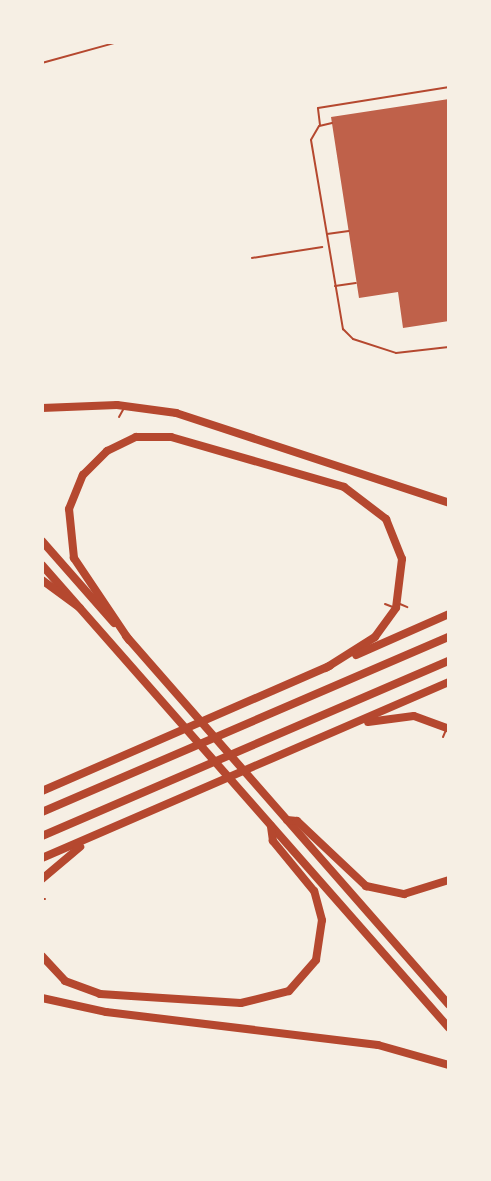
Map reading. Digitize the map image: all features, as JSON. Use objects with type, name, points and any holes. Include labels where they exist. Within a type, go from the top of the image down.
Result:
[{"type":"highway","points":[[42,408],[126,405],[188,416],[449,503]]},
{"type":"highway","points":[[129,640],[81,571],[68,518],[75,488],[92,463],[115,445],[144,436],[183,439],[359,494],[381,513],[398,542],[403,568],[397,605],[375,637],[326,668]]},
{"type":"highway","points":[[42,541],[449,1005]]},
{"type":"highway","points":[[42,565],[449,1028]]},
{"type":"highway","points":[[42,580],[80,608]]},
{"type":"highway","points":[[42,791],[449,614]]},
{"type":"highway","points":[[42,812],[449,637]]},
{"type":"highway","points":[[42,836],[449,661]]},
{"type":"highway","points":[[42,858],[449,682]]},
{"type":"highway","points":[[335,732],[404,716],[448,728]]},
{"type":"highway","points":[[286,820],[297,821],[366,886],[404,894],[449,880]]},
{"type":"highway","points":[[42,956],[65,981],[100,994],[241,1003],[288,991],[316,960],[322,920],[314,891],[273,841],[271,826]]},
{"type":"highway","points":[[42,879],[59,860],[101,832]]},
{"type":"highway","points":[[42,998],[106,1012],[378,1045],[449,1065]]},
{"type":"lane","points":[[321,126],[318,108],[449,87]]},
{"type":"lane","points":[[332,123],[321,126],[311,140],[343,329],[353,339],[404,354],[449,346]]},
{"type":"lane","points":[[327,234],[349,231]]},
{"type":"lane","points":[[335,286],[356,283]]},
{"type":"lane","points":[[119,417],[126,405]]},
{"type":"lane","points":[[385,604],[407,607]]},
{"type":"lane","points":[[443,737],[448,728]]},
{"type":"path","points":[[42,63],[118,42]]},
{"type":"path","points":[[252,258],[329,246]]},
{"type":"building","points":[[449,99],[449,321],[403,328],[398,292],[359,298],[331,117]]}]
